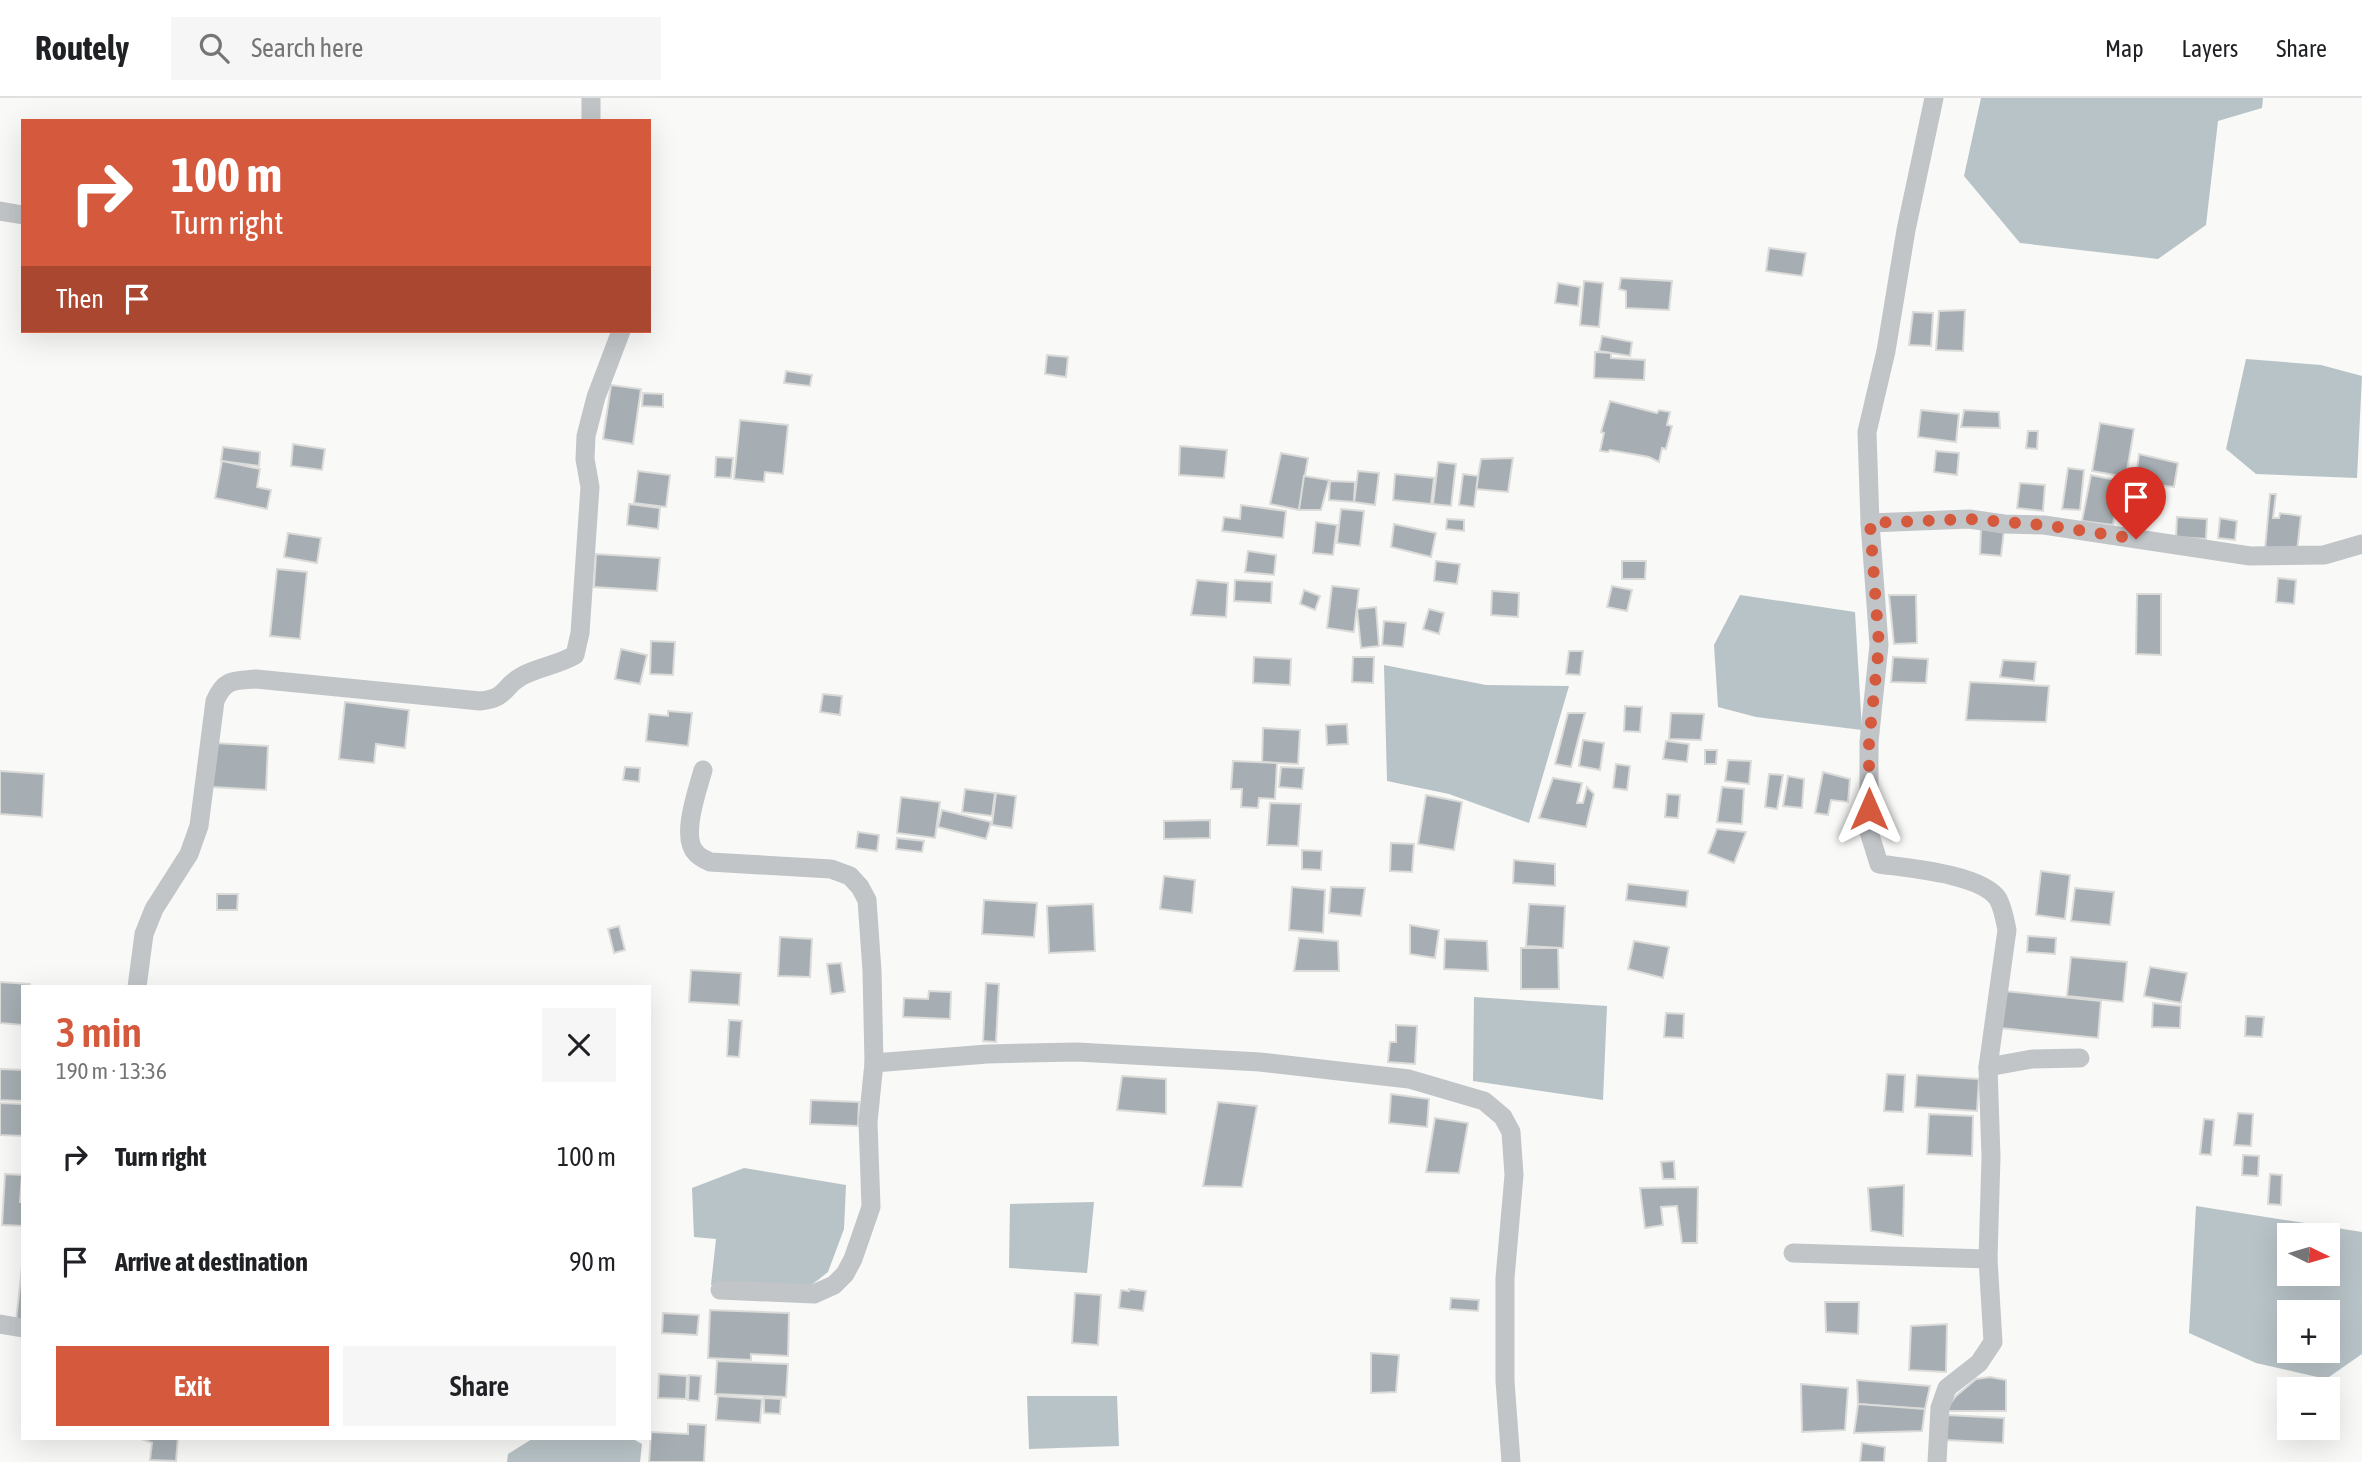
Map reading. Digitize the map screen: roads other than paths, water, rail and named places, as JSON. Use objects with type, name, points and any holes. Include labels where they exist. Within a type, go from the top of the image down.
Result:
[{"type":"street","points":[[591,98],[591,119]]},
{"type":"street","points":[[1934,98],[1906,230],[1886,351],[1867,432],[1870,523],[1879,645],[1869,742],[1869,832],[1879,864],[1923,870],[1970,882],[1989,890],[1997,899],[2007,930],[1989,1067],[1991,1157],[1988,1259],[1993,1342],[1979,1363],[1947,1388],[1940,1408],[1937,1462]]},
{"type":"street","points":[[0,211],[21,215]]},
{"type":"street","points":[[137,985],[144,934],[154,909],[189,854],[199,826],[215,701],[221,688],[231,681],[256,679],[487,700],[500,697],[521,677],[562,663],[575,655],[580,633],[590,487],[585,459],[586,436],[596,397],[620,333]]},
{"type":"street","points":[[1870,523],[1969,519],[2044,525],[2250,556],[2324,555],[2362,544]]},
{"type":"street","points":[[703,770],[690,821],[692,848],[696,855],[710,862],[831,869],[850,876],[867,900],[872,960],[874,1063],[868,1122],[871,1207],[853,1259],[845,1274],[834,1285],[814,1294],[720,1290]]},
{"type":"street","points":[[874,1063],[987,1054],[1077,1052],[1259,1062],[1409,1079],[1484,1101],[1503,1117],[1511,1132],[1514,1175],[1505,1278],[1504,1381],[1510,1462]]},
{"type":"street","points":[[1989,1067],[2032,1059],[2080,1058]]},
{"type":"street","points":[[1793,1253],[1988,1259]]},
{"type":"street","points":[[0,1324],[21,1328]]}]
